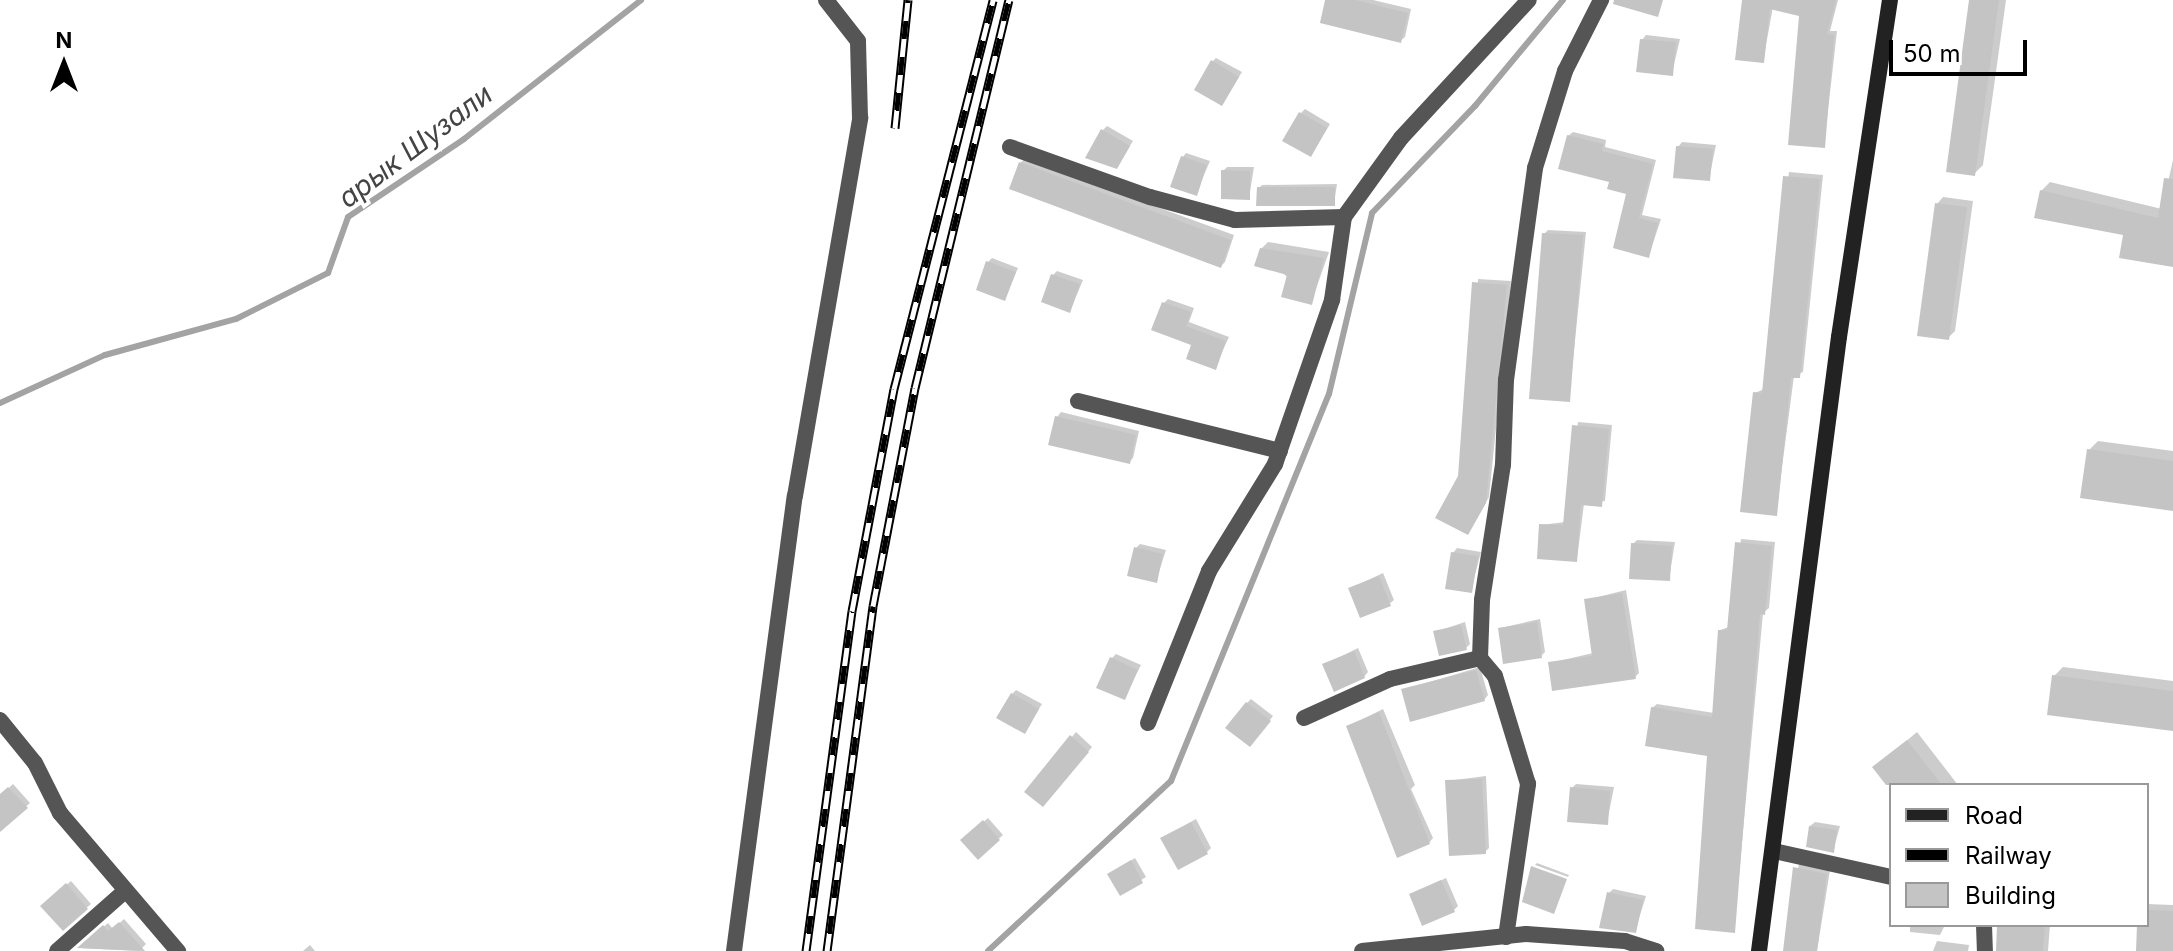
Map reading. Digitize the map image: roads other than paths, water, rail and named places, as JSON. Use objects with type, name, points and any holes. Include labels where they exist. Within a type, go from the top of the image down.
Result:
[{"type":"main road","points":[[1759,951],[1843,306],[1890,0]]},
{"type":"street","points":[[734,951],[795,496],[860,118],[858,41],[826,0]]},
{"type":"street","points":[[1148,723],[1209,571],[1280,451],[1332,300],[1344,217],[1401,138],[1529,0]]},
{"type":"street","points":[[1506,937],[1528,784],[1495,676],[1480,658],[1482,600],[1503,465],[1506,380],[1535,168],[1565,71],[1601,0]]},
{"type":"street","points":[[1010,147],[1150,197],[1235,220],[1344,217]]},
{"type":"street","points":[[1078,401],[1280,451]]},
{"type":"street","points":[[1304,718],[1390,679],[1480,658]]},
{"type":"street","points":[[0,720],[35,763],[60,813],[178,951]]},
{"type":"street","points":[[1774,851],[1889,877]]},
{"type":"street","points":[[57,951],[125,891]]},
{"type":"street","points":[[1984,927],[1985,951]]},
{"type":"street","points":[[1362,951],[1506,937],[1625,941],[1656,951]]},
{"type":"waterway","name":"арык Шузали","points":[[0,403],[105,355],[236,319],[328,273],[348,217],[464,139],[641,0]]},
{"type":"waterway","points":[[988,951],[1171,781],[1329,394],[1372,213],[1475,106],[1563,0]]},
{"type":"railway","points":[[895,128],[908,0]]},
{"type":"railway","points":[[806,951],[852,611],[894,389],[993,0]]},
{"type":"railway","points":[[827,951],[873,606],[915,388],[1009,0]]}]
